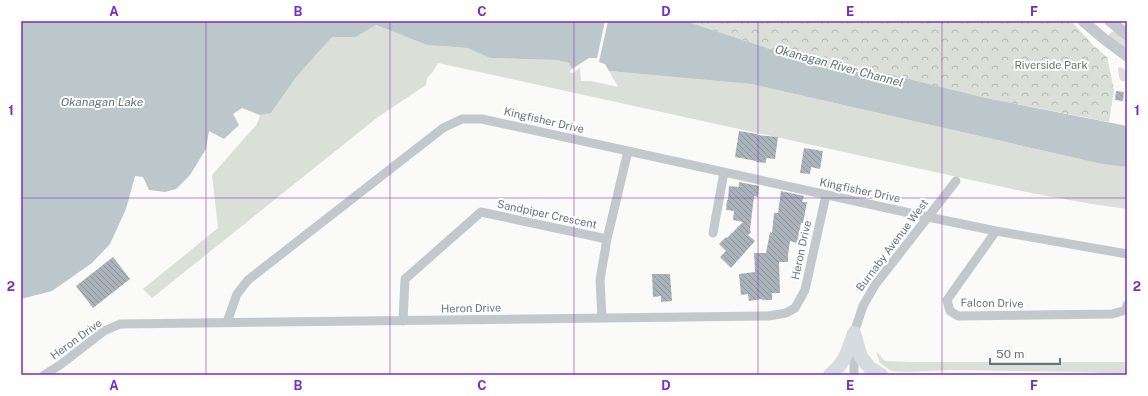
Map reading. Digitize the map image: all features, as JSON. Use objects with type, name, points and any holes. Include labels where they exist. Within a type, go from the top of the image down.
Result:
[{"type":"highway","points":[[830,375],[838,368],[846,356],[854,333]]},
{"type":"highway","points":[[854,333],[861,356],[870,368],[881,375]]},
{"type":"street","points":[[1110,21],[1127,35]]},
{"type":"street","points":[[1086,22],[1103,38],[1127,56]]},
{"type":"street","name":"Kingfisher Drive","points":[[227,322],[237,294],[248,280],[444,128],[462,120],[482,118],[928,217]]},
{"type":"street","points":[[602,318],[600,280],[607,239],[628,151]]},
{"type":"street","points":[[712,233],[724,172]]},
{"type":"street","name":"Burnaby Avenue West","points":[[854,375],[854,333],[863,306],[875,285],[956,182]]},
{"type":"street","name":"Heron Drive","points":[[44,375],[60,365],[104,331],[120,324],[769,316],[786,313],[795,308],[805,290],[826,195]]},
{"type":"street","name":"Sandpiper Crescent","points":[[403,320],[405,279],[481,212],[607,239]]},
{"type":"street","points":[[928,217],[996,231],[1127,254]]},
{"type":"street","name":"Falcon Drive","points":[[996,231],[947,300],[950,311],[958,316],[1112,314],[1126,310],[1127,305]]},
{"type":"green space","name":"Riverside Park","points":[[685,21],[1071,21],[1094,46],[1107,57],[1114,90],[1109,122],[986,98],[893,75],[782,53]]},
{"type":"green space","points":[[376,25],[427,45],[467,48],[490,58],[557,60],[569,63],[572,69],[569,72],[573,73],[580,68],[581,81],[591,81],[618,87],[609,71],[751,84],[1102,164],[1127,167],[1127,209],[1031,193],[438,63],[427,78],[426,85],[378,117],[152,298],[143,289],[218,228],[212,175],[257,124],[260,115],[271,113],[297,76],[332,37],[356,37]]},
{"type":"green space","points":[[1114,31],[1127,41],[1127,54],[1109,36],[1110,33]]},
{"type":"green space","points":[[1120,67],[1127,71],[1127,82],[1120,80],[1118,68]]},
{"type":"green space","points":[[876,351],[885,361],[1127,362],[1127,374],[951,370],[906,372],[891,371],[880,363]]},
{"type":"water","name":"Okanagan Lake","points":[[21,21],[605,21],[597,58],[589,58],[572,69],[569,63],[557,60],[490,58],[467,48],[427,45],[376,25],[356,37],[332,37],[297,76],[271,113],[260,115],[242,108],[233,114],[239,125],[224,139],[209,131],[206,149],[190,175],[176,189],[165,192],[149,190],[143,177],[135,176],[126,209],[110,244],[92,263],[52,291],[21,299]]},
{"type":"water","name":"Okanagan River Channel","points":[[608,21],[685,21],[782,53],[893,75],[986,98],[1127,126],[1127,167],[1102,164],[751,84],[609,71],[605,64],[599,62]]},
{"type":"building","points":[[1116,91],[1124,92],[1123,101],[1115,100]]},
{"type":"building","points":[[739,131],[757,135],[778,137],[775,159],[766,158],[766,163],[735,157]]},
{"type":"building","points":[[804,148],[823,151],[820,169],[811,167],[810,174],[800,173]]},
{"type":"building","points":[[739,182],[759,186],[758,197],[754,196],[751,232],[748,235],[755,241],[731,268],[720,257],[726,251],[719,244],[743,222],[733,220],[734,211],[726,210],[729,186],[739,187]]},
{"type":"building","points":[[781,191],[804,196],[802,202],[807,202],[803,223],[801,223],[797,243],[790,241],[788,262],[779,262],[780,293],[772,293],[772,300],[762,299],[749,301],[748,294],[741,295],[739,274],[755,272],[754,253],[766,253],[770,232],[772,233],[774,213],[778,213]]},
{"type":"building","points":[[113,257],[130,279],[93,308],[76,286]]},
{"type":"building","points":[[652,274],[670,274],[672,301],[661,302],[661,296],[653,297]]}]
